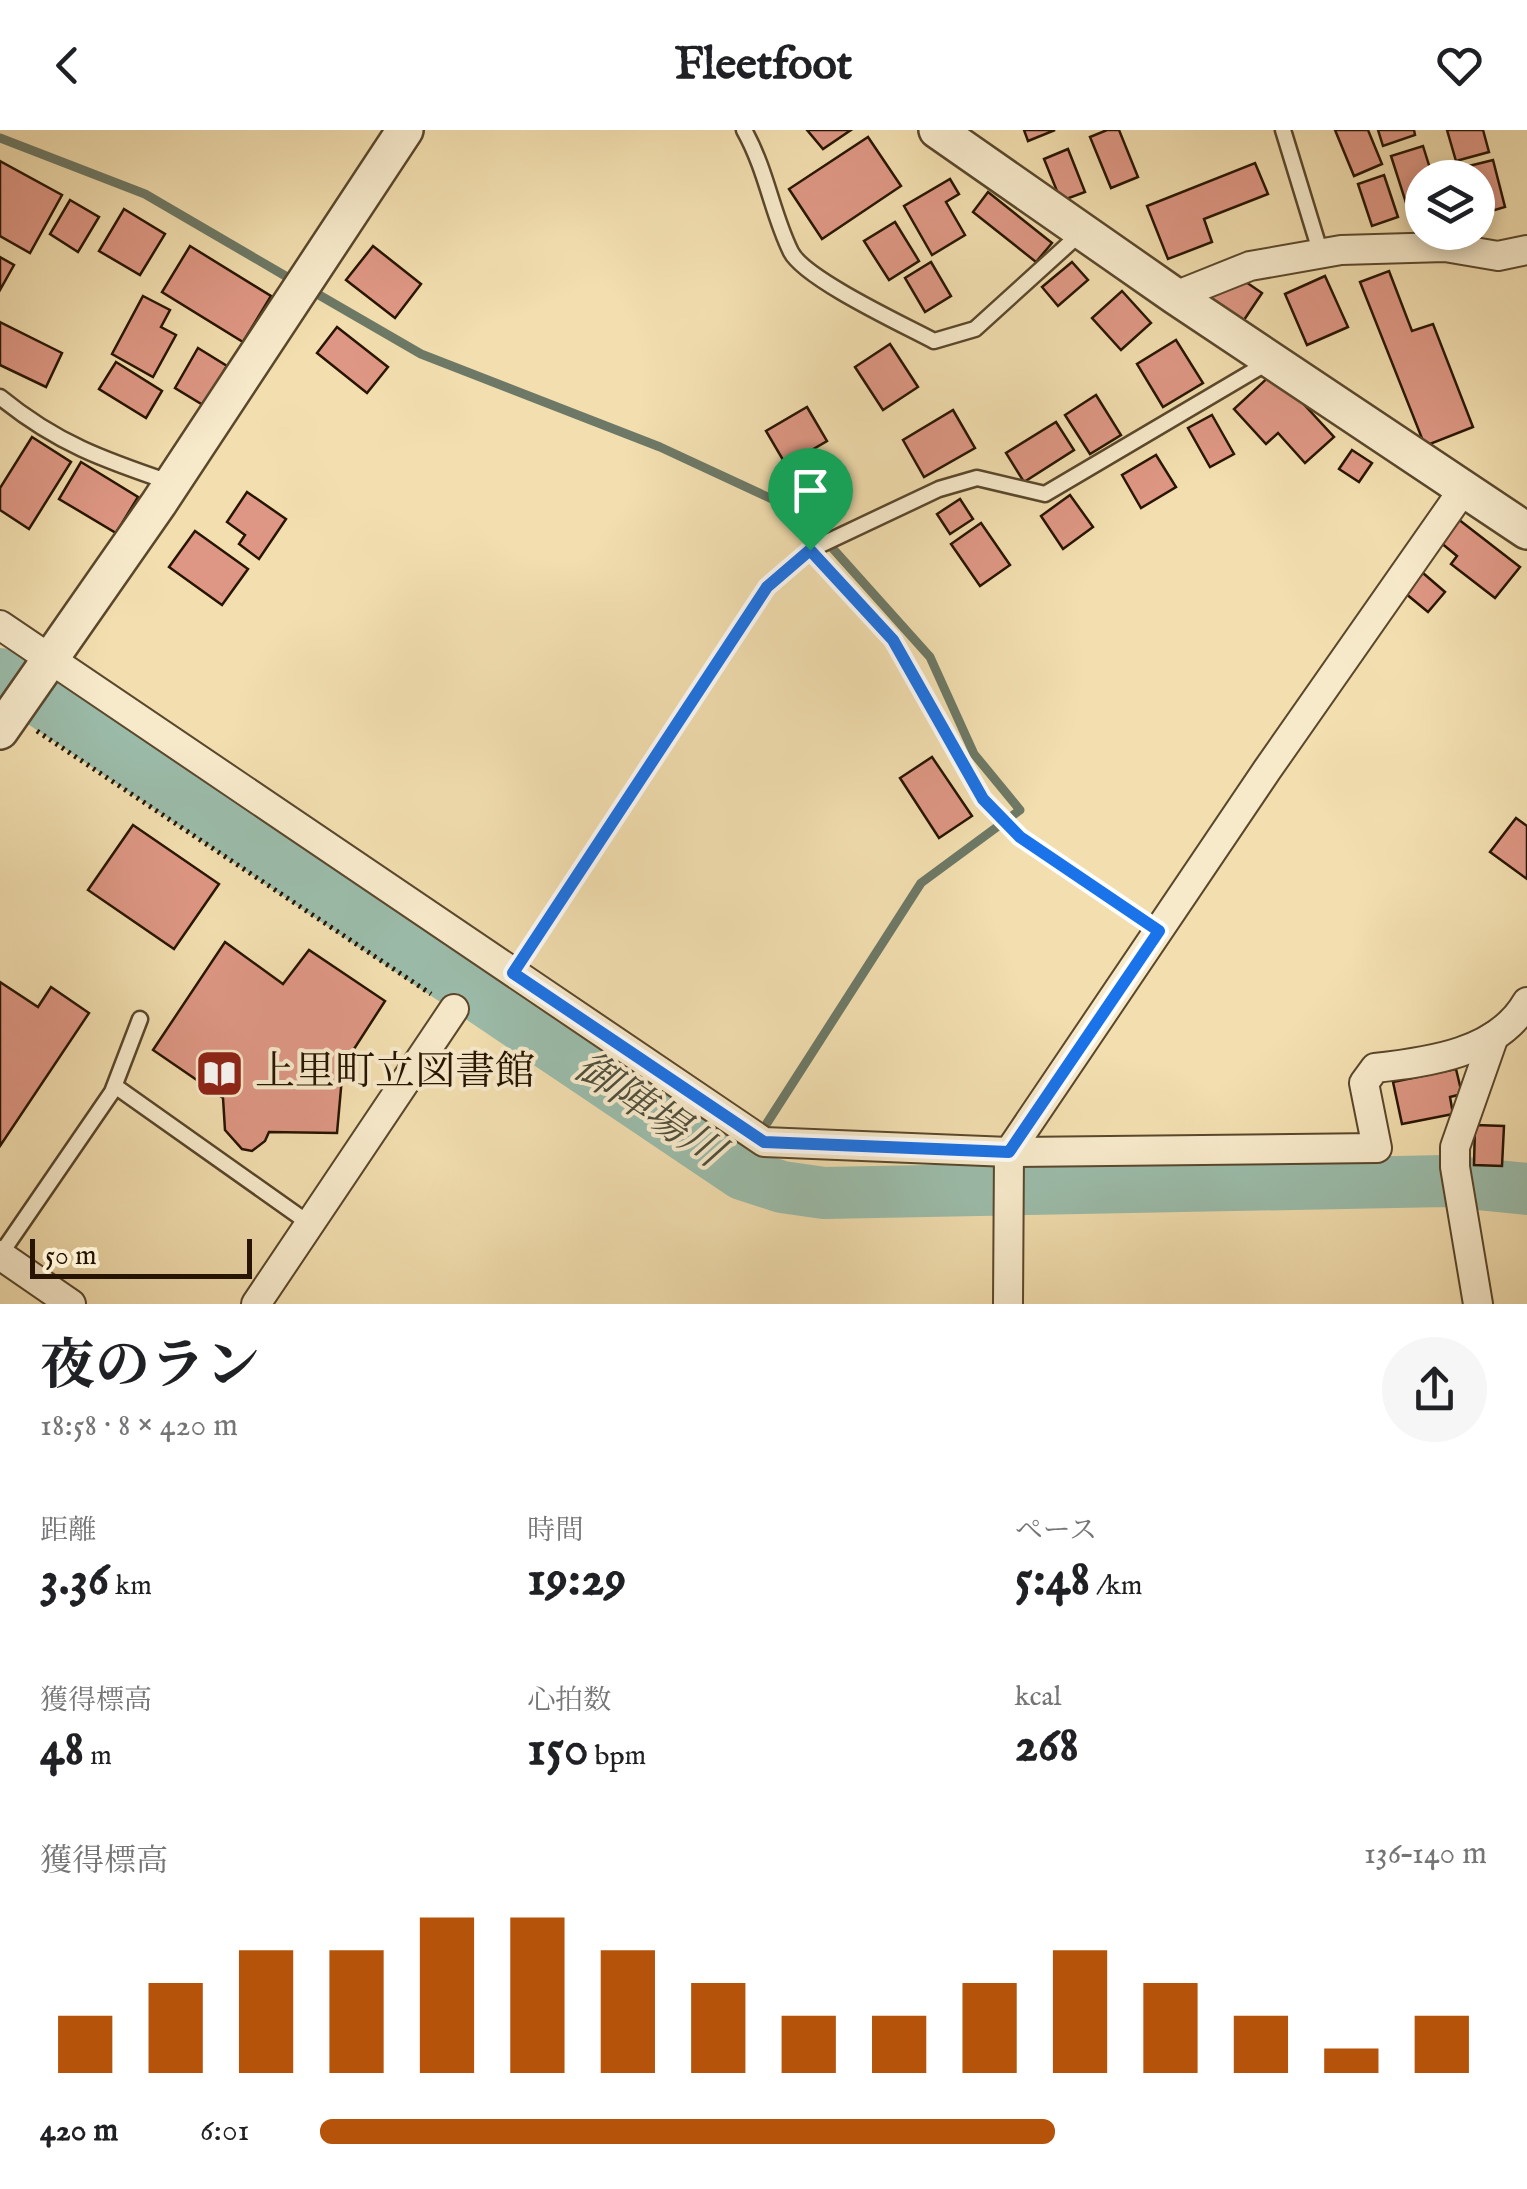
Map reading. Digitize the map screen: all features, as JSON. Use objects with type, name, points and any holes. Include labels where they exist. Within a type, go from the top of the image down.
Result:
[{"type":"street","points":[[10,717],[172,483],[405,130]]},
{"type":"street","points":[[937,130],[1175,296],[1527,530]]},
{"type":"street","points":[[1175,296],[1250,266],[1321,254],[1446,247],[1498,256],[1527,250]]},
{"type":"street","points":[[1008,1304],[1009,1158],[1159,931],[1465,488]]},
{"type":"street","points":[[0,625],[764,1142],[1009,1158],[1376,1148],[1364,1083],[1376,1068],[1438,1061],[1494,1036],[1516,1020],[1527,1002]]},
{"type":"street","points":[[256,1304],[454,1010]]},
{"type":"street","points":[[1478,1304],[1455,1147],[1494,1036]]},
{"type":"street","points":[[0,1255],[71,1304]]},
{"type":"lane","points":[[744,130],[760,158],[792,256],[840,292],[934,341],[975,329],[1083,231]]},
{"type":"lane","points":[[1284,130],[1321,254]]},
{"type":"lane","points":[[810,550],[940,489],[976,478],[1045,494],[1272,360]]},
{"type":"lane","points":[[0,397],[34,425],[89,455],[172,483]]},
{"type":"lane","points":[[0,1255],[114,1086],[140,1020]]},
{"type":"lane","points":[[114,1086],[310,1224]]},
{"type":"path","points":[[513,973],[767,587],[810,550],[893,640],[983,799],[1020,837],[1159,931]]},
{"type":"path","points":[[10,717],[454,1010]]},
{"type":"building","points":[[807,130],[851,130],[823,149]]},
{"type":"building","points":[[1024,130],[1055,130],[1028,141]]},
{"type":"building","points":[[1119,130],[1138,177],[1111,188],[1090,137]]},
{"type":"building","points":[[1335,130],[1368,130],[1382,164],[1354,176]]},
{"type":"building","points":[[1378,130],[1414,130],[1415,135],[1383,146]]},
{"type":"building","points":[[1447,130],[1483,130],[1489,152],[1456,160]]},
{"type":"building","points":[[868,137],[901,186],[822,239],[789,189]]},
{"type":"building","points":[[1423,146],[1427,160],[1405,160],[1405,200],[1391,156]]},
{"type":"building","points":[[1068,149],[1085,192],[1061,201],[1044,159]]},
{"type":"building","points":[[0,161],[62,195],[30,253],[0,236]]},
{"type":"building","points":[[1255,163],[1268,194],[1204,219],[1212,242],[1168,259],[1147,206]]},
{"type":"building","points":[[1495,168],[1505,207],[1495,210]]},
{"type":"building","points":[[1384,175],[1398,217],[1372,226],[1358,184]]},
{"type":"building","points":[[950,179],[959,194],[946,202],[965,235],[932,255],[904,206]]},
{"type":"building","points":[[988,192],[1052,243],[1036,262],[973,212]]},
{"type":"building","points":[[70,200],[99,217],[78,252],[50,234]]},
{"type":"building","points":[[124,209],[165,234],[140,275],[99,251]]},
{"type":"building","points":[[895,222],[919,261],[889,280],[864,241]]},
{"type":"building","points":[[190,246],[271,296],[243,342],[162,292]]},
{"type":"building","points":[[373,246],[421,284],[395,318],[346,280]]},
{"type":"building","points":[[0,257],[14,265],[0,290]]},
{"type":"building","points":[[931,262],[951,296],[925,312],[905,278]]},
{"type":"building","points":[[1072,262],[1088,280],[1058,306],[1042,287]]},
{"type":"building","points":[[1389,271],[1412,331],[1433,324],[1473,427],[1425,446],[1360,282]]},
{"type":"building","points":[[1325,276],[1348,327],[1307,345],[1285,294]]},
{"type":"building","points":[[1243,280],[1262,293],[1244,320],[1205,295]]},
{"type":"building","points":[[1122,291],[1151,323],[1121,350],[1092,318]]},
{"type":"building","points":[[143,296],[170,310],[161,327],[176,335],[153,377],[112,354]]},
{"type":"building","points":[[0,322],[62,353],[46,387],[0,365]]},
{"type":"building","points":[[337,327],[388,367],[367,393],[317,353]]},
{"type":"building","points":[[1176,340],[1203,383],[1163,407],[1137,364]]},
{"type":"building","points":[[890,344],[918,387],[883,410],[855,367]]},
{"type":"building","points":[[198,348],[227,366],[203,405],[175,388]]},
{"type":"building","points":[[116,362],[162,391],[146,418],[99,389]]},
{"type":"building","points":[[1274,372],[1334,437],[1305,463],[1278,433],[1266,444],[1234,409]]},
{"type":"building","points":[[1096,395],[1121,435],[1090,454],[1065,415]]},
{"type":"building","points":[[807,407],[827,441],[786,465],[766,431]]},
{"type":"building","points":[[953,410],[975,448],[924,477],[903,440]]},
{"type":"building","points":[[1212,415],[1234,454],[1210,467],[1188,428]]},
{"type":"building","points":[[1056,422],[1074,450],[1024,482],[1006,453]]},
{"type":"building","points":[[32,437],[71,462],[29,529],[0,510],[0,488]]},
{"type":"building","points":[[1352,450],[1372,463],[1359,482],[1339,469]]},
{"type":"building","points":[[1156,455],[1176,487],[1141,508],[1122,475]]},
{"type":"building","points":[[81,462],[138,497],[116,533],[59,499]]},
{"type":"building","points":[[247,492],[286,519],[259,559],[239,544],[245,535],[227,522]]},
{"type":"building","points":[[1070,495],[1093,527],[1063,549],[1041,516]]},
{"type":"building","points":[[960,499],[973,519],[950,534],[937,514]]},
{"type":"building","points":[[1458,519],[1520,567],[1495,598],[1451,564],[1457,556],[1440,542]]},
{"type":"building","points":[[981,523],[1010,565],[980,586],[951,544]]},
{"type":"building","points":[[195,531],[248,569],[222,605],[169,567]]},
{"type":"building","points":[[1423,573],[1445,592],[1428,612],[1405,593]]},
{"type":"building","points":[[932,757],[972,816],[939,838],[900,778]]},
{"type":"building","points":[[1516,818],[1527,826],[1527,879],[1490,852]]},
{"type":"building","points":[[133,825],[219,884],[174,949],[88,890]]},
{"type":"building","points":[[225,942],[283,984],[309,950],[385,1001],[343,1066],[337,1133],[269,1132],[265,1141],[252,1151],[242,1149],[225,1130],[223,1098],[153,1050]]},
{"type":"building","points":[[0,982],[38,1007],[51,987],[89,1013],[0,1146]]},
{"type":"building","points":[[1456,1069],[1462,1094],[1450,1097],[1453,1114],[1402,1124],[1393,1082]]},
{"type":"building","points":[[1475,1125],[1504,1126],[1502,1166],[1474,1165]]},
{"type":"waterway","points":[[0,138],[145,194],[294,281]]},
{"type":"waterway","points":[[307,288],[421,354],[660,447],[800,512],[930,657],[974,754],[1020,810],[921,883],[767,1123]]},
{"type":"waterway","name":"御陣場川","points":[[0,674],[742,1174],[782,1187],[824,1193],[1446,1181],[1527,1189]]},
{"type":"waterway","points":[[742,1174],[752,1155]]},
{"type":"place","name":"上里町立図書館","points":[[220,1073]]},
{"type":"route","points":[[810,550],[893,640],[983,799],[1020,837],[1159,931],[1009,1152],[764,1142],[513,973],[767,587],[810,550]]}]
